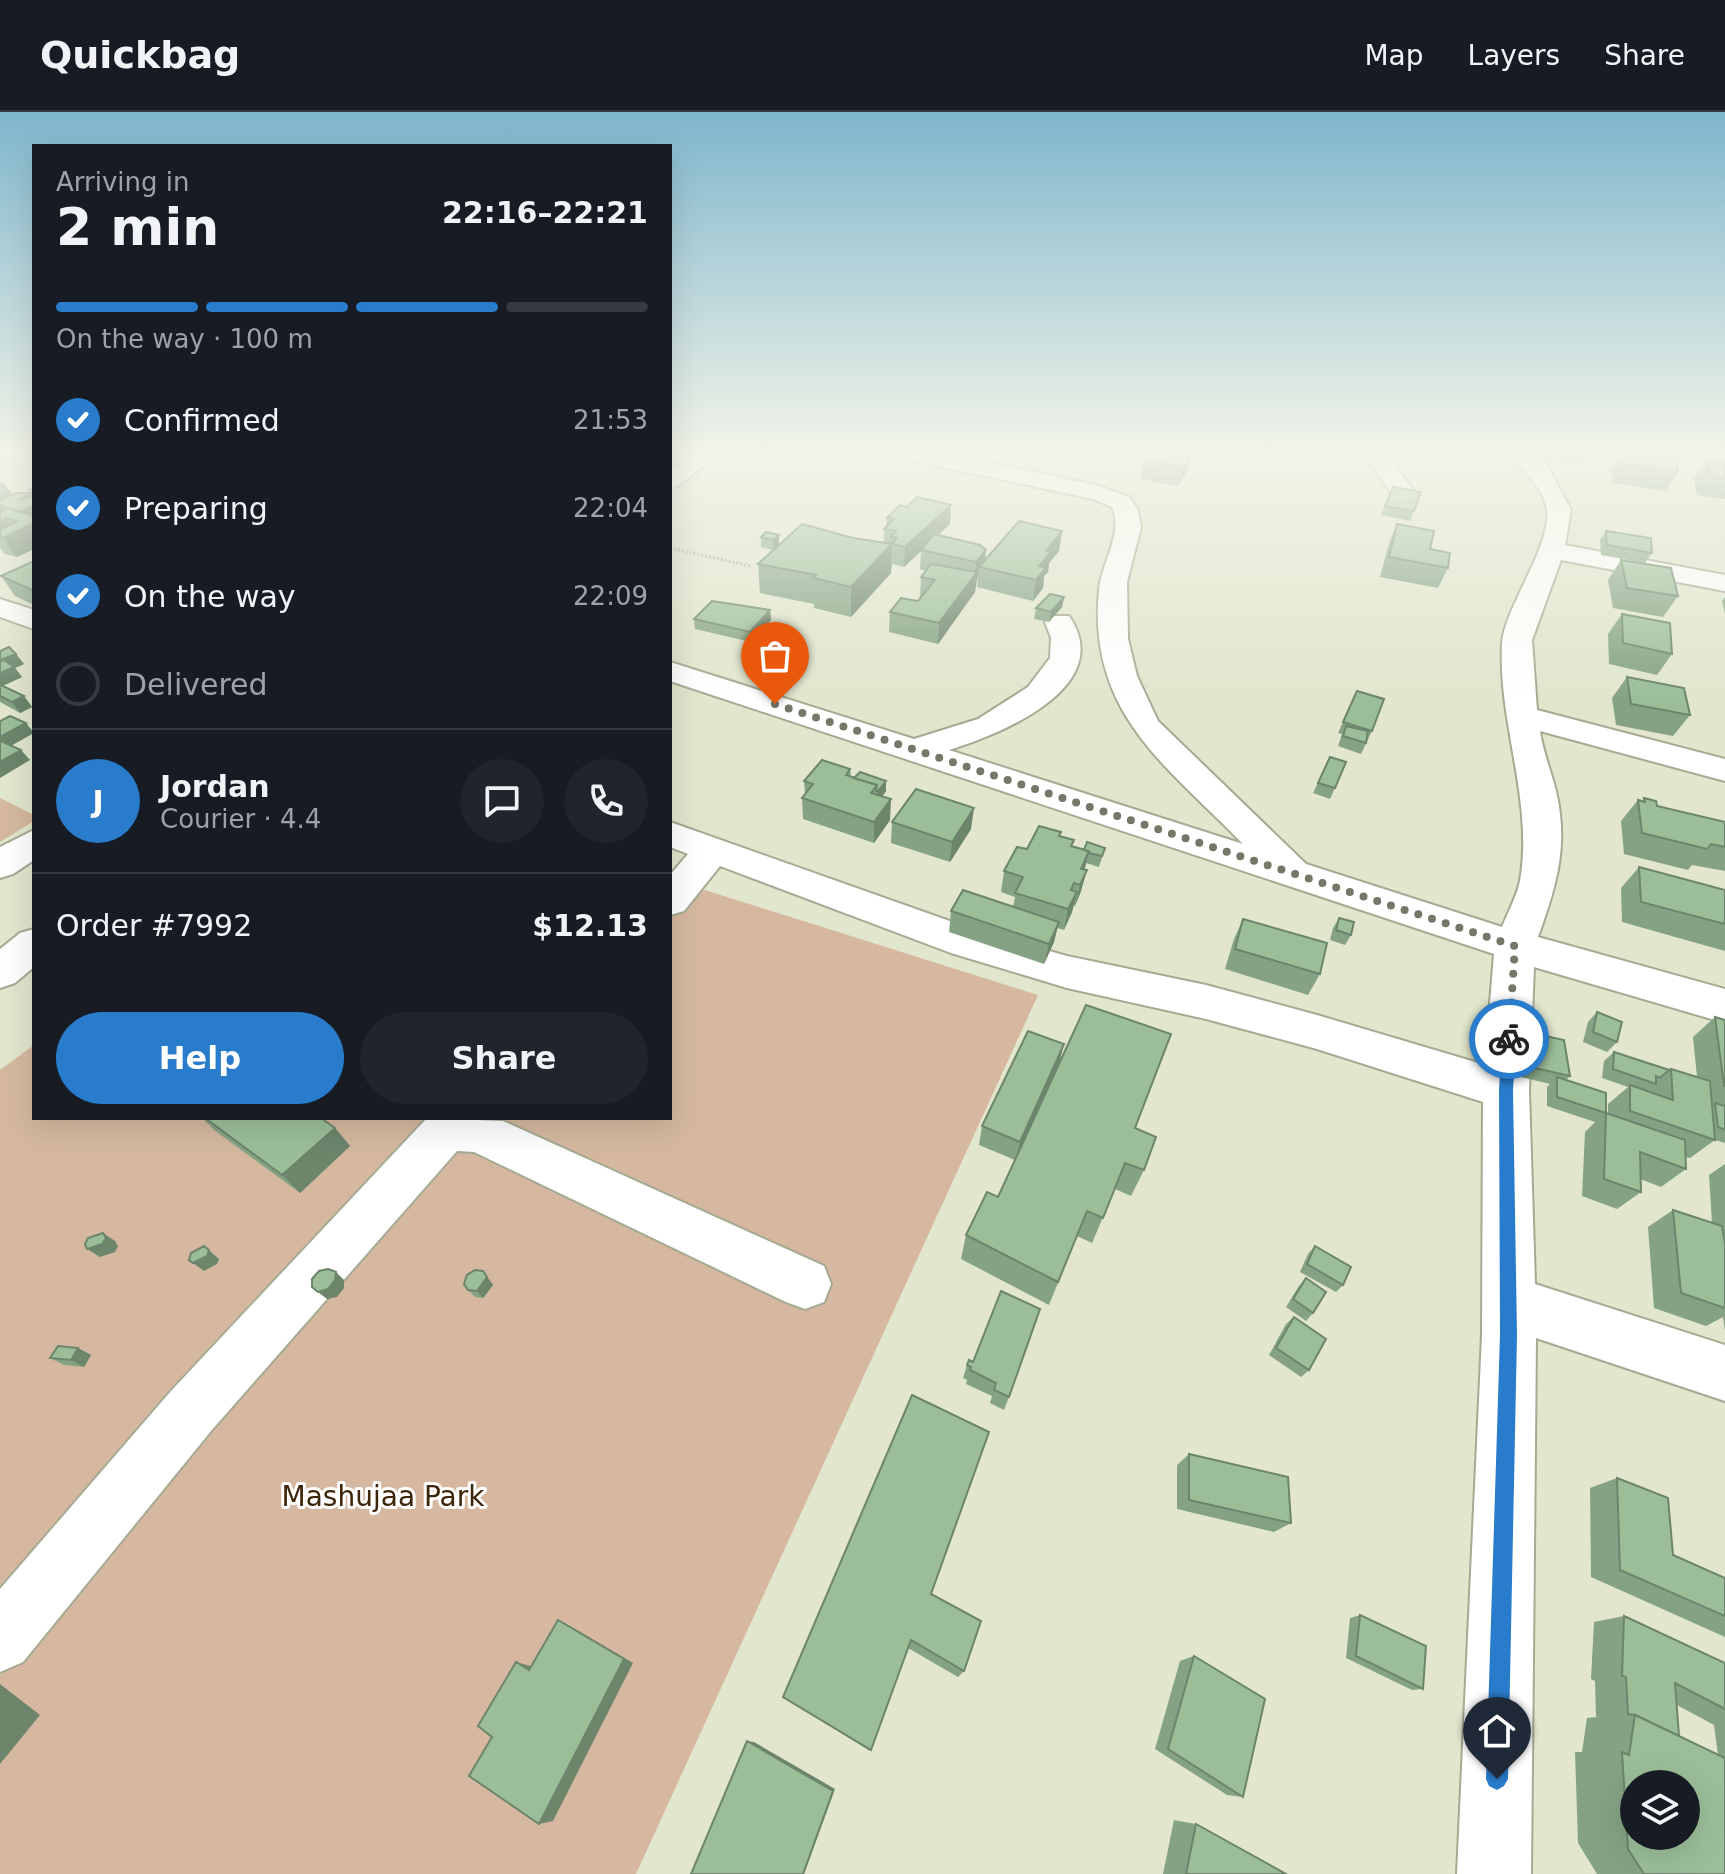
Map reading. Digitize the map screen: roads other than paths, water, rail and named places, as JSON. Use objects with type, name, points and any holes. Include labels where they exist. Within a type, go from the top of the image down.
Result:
[{"type":"street","points":[[1126,532],[1113,583],[1113,610],[1119,672],[1129,700],[1145,726],[1298,876]]},
{"type":"street","points":[[1494,1874],[1508,1302],[1506,1090],[1515,946],[1540,878],[1542,834],[1539,794],[1522,716],[1517,640],[1551,550],[1555,532]]},
{"type":"street","points":[[1551,550],[1725,583]]},
{"type":"street","points":[[0,607],[32,619]]},
{"type":"street","points":[[913,750],[970,734],[1037,700],[1063,665],[1067,642],[1059,622]]},
{"type":"street","points":[[672,672],[1515,946],[1725,1006]]},
{"type":"street","points":[[1522,716],[1725,770]]},
{"type":"street","points":[[672,835],[965,942],[1067,972],[1206,1002],[1317,1032],[1506,1090]]},
{"type":"street","points":[[0,865],[32,843]]},
{"type":"street","points":[[672,899],[713,849]]},
{"type":"street","points":[[0,972],[32,946]]},
{"type":"street","points":[[0,1639],[191,1411],[432,1141],[444,1132],[480,1124],[805,1284]]},
{"type":"street","points":[[1508,1302],[1725,1373]]},
{"type":"park label","name":"Mashujaa Park","points":[[383,1496]]}]
